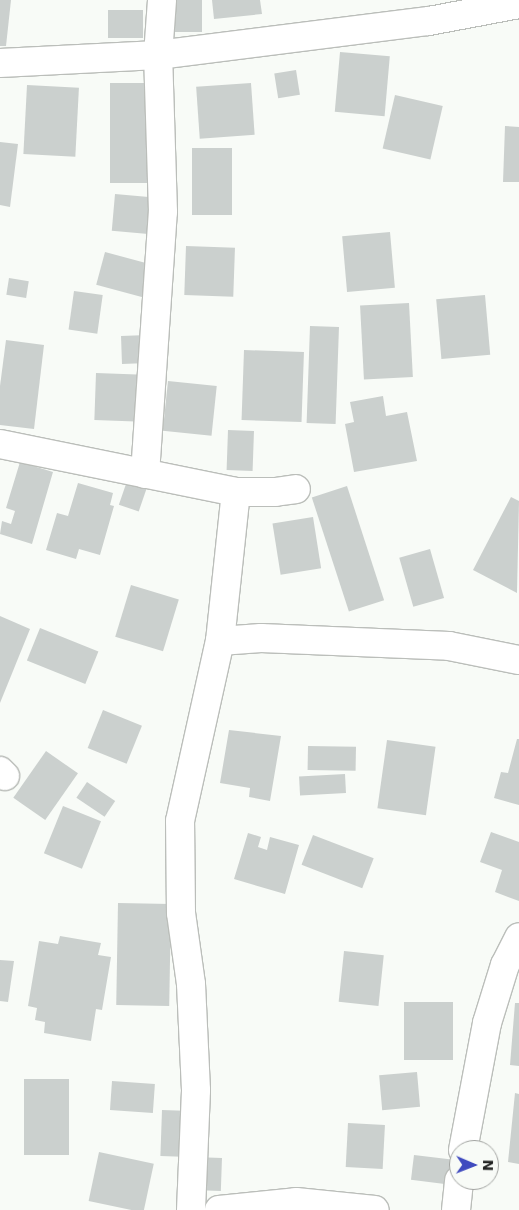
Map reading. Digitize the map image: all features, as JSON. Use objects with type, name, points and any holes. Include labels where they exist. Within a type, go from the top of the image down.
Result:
[{"type":"street","points":[[145,474],[162,212],[158,55],[162,0]]},
{"type":"street","points":[[0,63],[158,55],[429,21],[515,5]]},
{"type":"street","points":[[0,444],[236,492],[296,488]]},
{"type":"street","points":[[190,1210],[196,1090],[191,984],[181,913],[180,821],[220,641],[236,492]]},
{"type":"street","points":[[220,641],[261,638],[449,646],[519,660]]},
{"type":"street","points":[[465,1140],[487,1023],[505,965],[519,937]]},
{"type":"street","points":[[456,1210],[458,1190]]},
{"type":"street","points":[[219,1210],[296,1202],[375,1210]]},
{"type":"building","points":[[0,0],[11,0],[6,46],[0,46]]},
{"type":"building","points":[[174,0],[202,0],[202,32],[174,32]]},
{"type":"building","points":[[212,0],[260,0],[262,14],[214,19]]},
{"type":"building","points":[[108,10],[143,10],[143,38],[108,38]]},
{"type":"building","points":[[340,52],[390,56],[385,116],[335,112]]},
{"type":"building","points":[[296,70],[300,95],[278,98],[274,73]]},
{"type":"building","points":[[110,83],[157,83],[157,183],[110,183]]},
{"type":"building","points":[[251,83],[255,135],[200,139],[196,87]]},
{"type":"building","points":[[27,85],[79,88],[75,157],[23,154]]},
{"type":"building","points":[[395,95],[443,106],[430,160],[383,149]]},
{"type":"building","points":[[505,126],[519,127],[519,182],[503,182]]},
{"type":"building","points":[[0,142],[18,144],[10,207],[0,205]]},
{"type":"building","points":[[192,148],[232,148],[232,215],[192,215]]},
{"type":"building","points":[[115,194],[160,198],[157,235],[112,231]]},
{"type":"building","points":[[390,232],[395,288],[347,292],[342,236]]},
{"type":"building","points":[[186,246],[235,248],[233,297],[184,295]]},
{"type":"building","points":[[105,252],[154,265],[145,298],[96,285]]},
{"type":"building","points":[[9,278],[29,281],[26,298],[6,295]]},
{"type":"building","points":[[74,291],[103,295],[97,334],[69,330]]},
{"type":"building","points":[[485,295],[490,355],[441,359],[436,299]]},
{"type":"building","points":[[409,303],[413,377],[364,379],[360,306]]},
{"type":"building","points":[[310,326],[339,327],[336,424],[307,423]]},
{"type":"building","points":[[147,335],[148,363],[122,364],[121,336]]},
{"type":"building","points":[[6,340],[44,345],[34,429],[0,425],[0,386]]},
{"type":"building","points":[[244,350],[304,352],[302,422],[242,420]]},
{"type":"building","points":[[96,373],[144,375],[142,422],[94,420]]},
{"type":"building","points":[[168,381],[217,386],[212,436],[163,431]]},
{"type":"building","points":[[383,396],[386,416],[407,412],[417,461],[354,472],[345,424],[354,422],[350,402]]},
{"type":"building","points":[[228,430],[254,431],[253,471],[227,470]]},
{"type":"building","points":[[20,462],[53,472],[32,544],[0,534],[2,521],[11,524],[15,511],[6,508]]},
{"type":"building","points":[[127,481],[147,488],[139,511],[119,505]]},
{"type":"building","points":[[78,483],[113,493],[110,505],[114,506],[100,555],[79,549],[76,559],[46,550],[57,513],[68,516]]},
{"type":"building","points":[[347,486],[384,600],[349,612],[312,497]]},
{"type":"building","points":[[511,497],[519,501],[517,593],[473,570]]},
{"type":"building","points":[[313,517],[321,568],[281,575],[273,523]]},
{"type":"building","points":[[430,549],[444,598],[413,607],[399,558]]},
{"type":"building","points":[[131,585],[179,600],[163,651],[115,637]]},
{"type":"building","points":[[0,616],[30,629],[0,703]]},
{"type":"building","points":[[40,628],[98,652],[85,684],[27,660]]},
{"type":"building","points":[[103,710],[142,726],[127,764],[88,748]]},
{"type":"building","points":[[229,730],[281,736],[270,801],[249,797],[250,788],[220,783]]},
{"type":"building","points":[[517,739],[519,739],[519,805],[494,798],[501,772],[508,773]]},
{"type":"building","points":[[387,740],[436,747],[426,815],[377,808]]},
{"type":"building","points":[[308,746],[356,747],[356,771],[308,770]]},
{"type":"building","points":[[46,751],[78,773],[45,820],[13,798]]},
{"type":"building","points":[[345,774],[346,793],[300,795],[299,776]]},
{"type":"building","points":[[87,782],[115,801],[105,817],[76,798]]},
{"type":"building","points":[[63,806],[101,821],[82,869],[44,853]]},
{"type":"building","points":[[491,832],[519,842],[519,901],[495,892],[502,870],[480,862]]},
{"type":"building","points":[[248,833],[261,837],[258,847],[267,850],[270,837],[299,845],[285,894],[234,879]]},
{"type":"building","points":[[313,835],[374,858],[362,888],[302,865]]},
{"type":"building","points":[[118,903],[171,904],[169,1006],[116,1005]]},
{"type":"building","points":[[60,936],[101,943],[98,955],[111,957],[102,1010],[96,1009],[91,1041],[44,1033],[45,1022],[35,1020],[37,1008],[28,1006],[39,941],[58,944]]},
{"type":"building","points":[[344,951],[384,955],[378,1006],[339,1002]]},
{"type":"building","points":[[0,960],[14,961],[8,1002],[0,1001]]},
{"type":"building","points":[[404,1002],[453,1002],[453,1060],[404,1060]]},
{"type":"building","points":[[515,1003],[519,1003],[519,1066],[510,1065]]},
{"type":"building","points":[[417,1072],[420,1107],[382,1110],[379,1075]]},
{"type":"building","points":[[24,1079],[69,1079],[69,1155],[24,1155]]},
{"type":"building","points":[[112,1081],[155,1084],[153,1113],[110,1110]]},
{"type":"building","points":[[515,1093],[519,1094],[519,1164],[508,1162]]},
{"type":"building","points":[[162,1110],[191,1111],[189,1157],[160,1156]]},
{"type":"building","points":[[348,1123],[385,1125],[383,1169],[346,1167]]},
{"type":"building","points":[[99,1152],[154,1164],[144,1210],[131,1210],[89,1201]]},
{"type":"building","points":[[414,1155],[449,1159],[449,1184],[411,1180]]},
{"type":"building","points":[[194,1157],[222,1158],[221,1191],[193,1190]]}]
